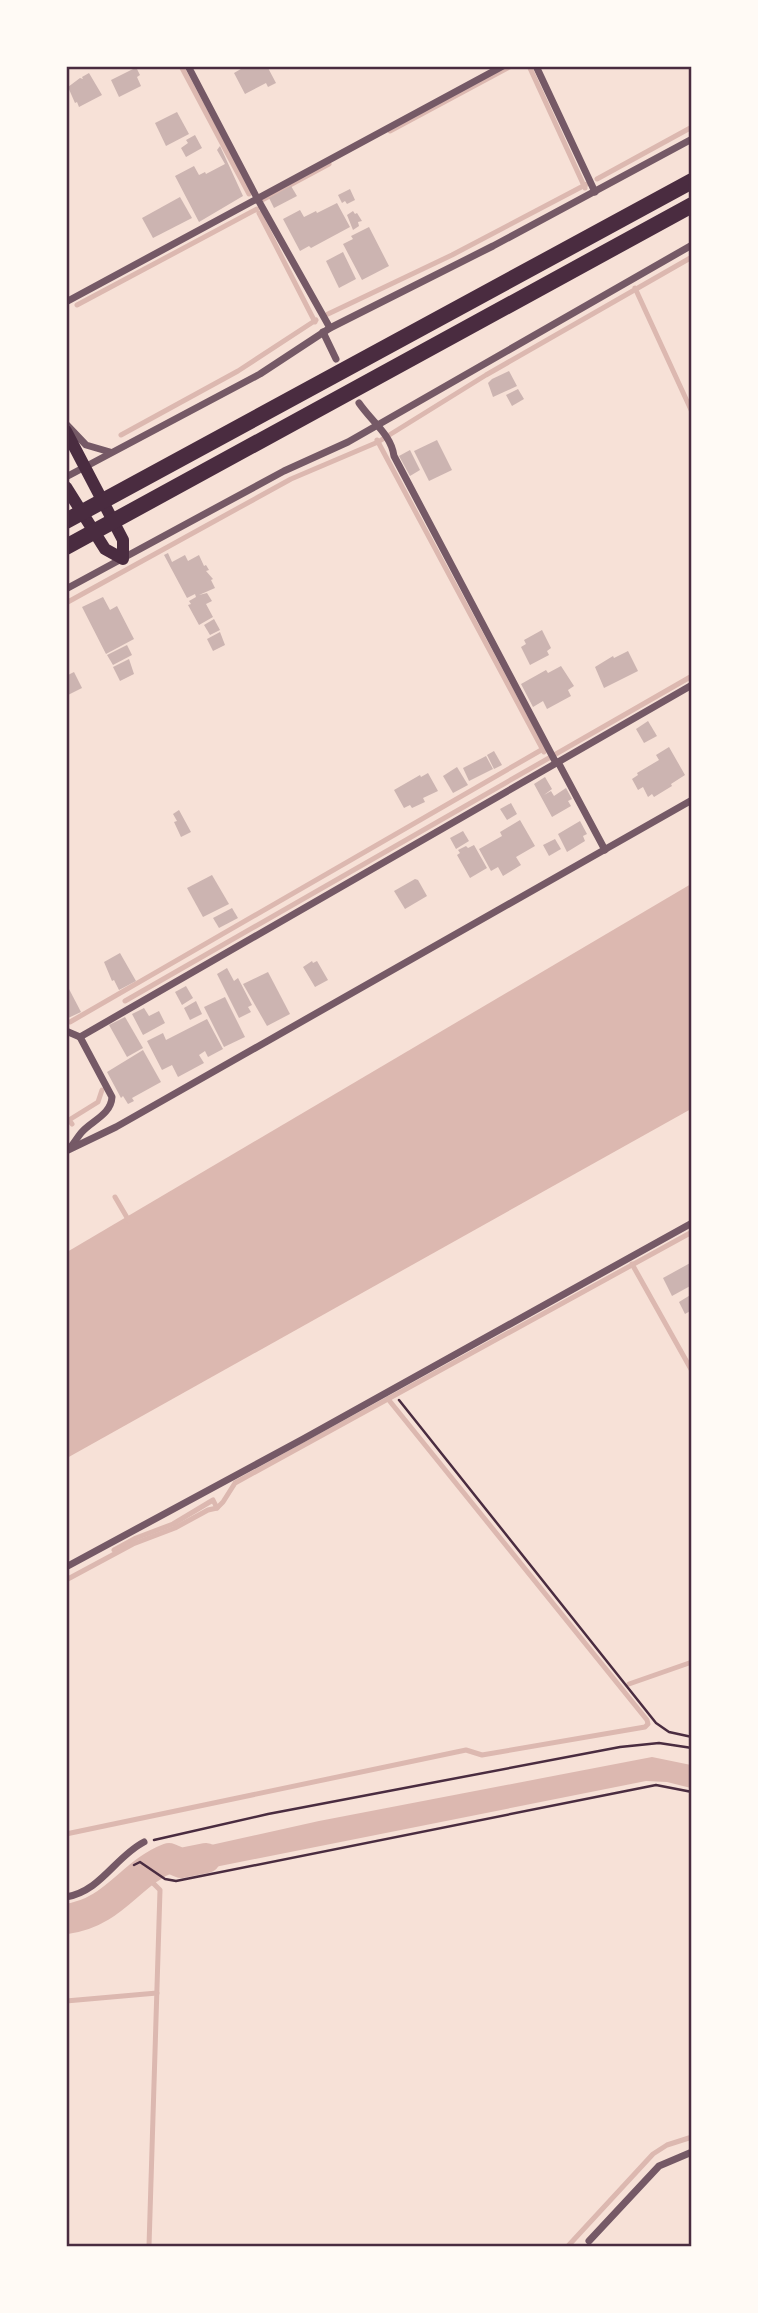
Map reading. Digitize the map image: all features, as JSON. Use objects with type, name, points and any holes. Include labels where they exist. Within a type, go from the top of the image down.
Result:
[{"type":"highway","points":[[66,521],[691,181]]},
{"type":"highway","points":[[66,547],[691,205]]},
{"type":"main road","points":[[66,431],[123,540],[122,559],[105,549],[66,487]]},
{"type":"street","points":[[188,66],[326,330],[336,359]]},
{"type":"street","points":[[66,302],[503,66]]},
{"type":"street","points":[[536,66],[595,192]]},
{"type":"street","points":[[66,477],[260,374],[326,330],[493,246],[691,139]]},
{"type":"street","points":[[66,589],[284,471],[348,442],[691,244]]},
{"type":"street","points":[[359,403],[386,437],[604,850]]},
{"type":"street","points":[[66,424],[86,445],[110,452]]},
{"type":"street","points":[[80,1037],[555,760],[691,685]]},
{"type":"street","points":[[68,1150],[128,1120],[691,800]]},
{"type":"street","points":[[66,1031],[80,1037],[112,1097],[109,1109],[81,1133],[68,1150]]},
{"type":"street","points":[[66,1567],[691,1223]]},
{"type":"street","points":[[66,1897],[96,1885],[132,1848],[144,1842]]},
{"type":"street","points":[[589,2241],[659,2166],[691,2152]]},
{"type":"path","points":[[397,1398],[656,1723],[668,1732],[691,1737]]},
{"type":"path","points":[[144,1842],[308,1806],[620,1747],[659,1743],[691,1748]]},
{"type":"path","points":[[145,1864],[165,1879],[176,1881],[656,1785],[691,1792]]},
{"type":"shaded area","points":[[691,884],[691,1109],[67,1458],[67,1252]]},
{"type":"shaded area","points":[[652,1757],[691,1765],[691,1788],[667,1782],[646,1781],[175,1875],[166,1855],[319,1821]]},
{"type":"building","points":[[246,66],[267,66],[276,83],[268,87],[266,83],[245,94],[234,73]]},
{"type":"building","points":[[137,69],[140,75],[137,77],[141,86],[119,97],[111,80]]},
{"type":"building","points":[[89,73],[102,95],[79,107],[68,87]]},
{"type":"building","points":[[177,112],[189,134],[166,146],[155,123]]},
{"type":"building","points":[[195,135],[202,148],[186,157],[181,148],[188,143],[186,140]]},
{"type":"building","points":[[220,146],[243,196],[199,222],[175,176],[194,166],[199,175],[205,172],[206,174],[225,164],[217,150]]},
{"type":"building","points":[[291,186],[297,196],[274,208],[269,198]]},
{"type":"building","points":[[350,189],[355,200],[342,203],[338,195]]},
{"type":"building","points":[[180,197],[192,218],[153,238],[142,218]]},
{"type":"building","points":[[337,203],[350,227],[300,251],[283,219],[300,210],[304,217]]},
{"type":"building","points":[[353,211],[362,221],[358,222],[359,226],[353,230],[347,215]]},
{"type":"building","points":[[369,227],[389,266],[362,280],[343,244],[353,239],[351,236]]},
{"type":"building","points":[[343,252],[356,279],[339,288],[326,261]]},
{"type":"building","points":[[509,371],[517,386],[493,397],[488,383]]},
{"type":"building","points":[[518,389],[524,399],[512,406],[506,395]]},
{"type":"building","points":[[437,440],[452,470],[429,481],[414,451]]},
{"type":"building","points":[[410,450],[420,470],[410,476],[399,456]]},
{"type":"building","points":[[168,553],[172,562],[185,555],[188,561],[199,555],[213,579],[211,580],[215,588],[199,595],[207,593],[212,601],[206,604],[213,617],[199,625],[188,605],[191,604],[189,601],[196,597],[195,594],[187,598],[164,555]]},
{"type":"building","points":[[103,597],[110,610],[117,606],[134,639],[106,654],[82,607]]},
{"type":"building","points":[[214,619],[220,630],[210,635],[204,625]]},
{"type":"building","points":[[542,630],[551,648],[547,651],[549,655],[530,665],[521,647],[526,644],[524,640]]},
{"type":"building","points":[[220,632],[225,645],[213,651],[207,639]]},
{"type":"building","points":[[127,645],[132,655],[113,665],[107,655]]},
{"type":"building","points":[[628,651],[638,671],[604,688],[595,667]]},
{"type":"building","points":[[129,659],[134,674],[120,681],[113,667]]},
{"type":"building","points":[[561,666],[574,686],[568,690],[571,696],[547,709],[543,701],[533,707],[521,684],[546,670],[548,673]]},
{"type":"building","points":[[74,672],[82,688],[66,696],[66,676]]},
{"type":"building","points":[[648,721],[657,736],[644,743],[636,729]]},
{"type":"building","points":[[669,747],[685,775],[654,797],[652,794],[648,797],[643,787],[638,790],[632,779],[659,760],[656,755]]},
{"type":"building","points":[[494,751],[502,765],[494,769],[487,755]]},
{"type":"building","points":[[486,756],[493,769],[469,781],[463,768]]},
{"type":"building","points":[[457,767],[468,785],[453,793],[443,776]]},
{"type":"building","points":[[428,773],[438,791],[423,798],[425,802],[412,808],[410,805],[404,808],[394,790]]},
{"type":"building","points":[[545,777],[552,789],[544,795],[551,791],[554,796],[566,788],[572,799],[568,801],[571,806],[552,817],[534,784]]},
{"type":"building","points":[[511,803],[517,814],[507,820],[500,809]]},
{"type":"building","points":[[179,810],[191,832],[181,837],[173,814]]},
{"type":"building","points":[[520,820],[535,846],[516,857],[521,865],[503,876],[498,867],[491,871],[479,849],[502,836],[500,832]]},
{"type":"building","points":[[580,821],[587,834],[583,836],[585,841],[567,852],[558,834]]},
{"type":"building","points":[[463,831],[469,841],[456,849],[450,838]]},
{"type":"building","points":[[555,839],[561,849],[549,856],[543,845]]},
{"type":"building","points":[[474,845],[487,868],[470,878],[457,855],[460,853],[458,850]]},
{"type":"building","points":[[212,875],[229,904],[203,917],[187,888]]},
{"type":"building","points":[[415,879],[427,896],[405,909],[394,891]]},
{"type":"building","points":[[232,908],[238,918],[219,928],[213,918]]},
{"type":"building","points":[[120,953],[136,981],[119,990],[104,962]]},
{"type":"building","points":[[317,961],[328,980],[315,987],[303,967]]},
{"type":"building","points":[[227,968],[234,981],[238,978],[252,1005],[248,1007],[251,1012],[239,1018],[217,974]]},
{"type":"building","points":[[268,972],[290,1014],[267,1026],[243,984]]},
{"type":"building","points":[[186,986],[193,998],[182,1005],[175,992]]},
{"type":"building","points":[[69,989],[81,1012],[66,1019],[66,990]]},
{"type":"building","points":[[225,997],[245,1037],[224,1047],[204,1007]]},
{"type":"building","points":[[196,1001],[202,1014],[190,1020],[184,1008]]},
{"type":"building","points":[[144,1008],[149,1016],[159,1011],[165,1023],[143,1035],[132,1014]]},
{"type":"building","points":[[125,1017],[143,1048],[127,1057],[109,1025]]},
{"type":"building","points":[[207,1019],[223,1049],[208,1057],[205,1051],[199,1055],[204,1063],[178,1077],[172,1065],[162,1070],[147,1041],[163,1033],[166,1040]]},
{"type":"building","points":[[143,1050],[161,1082],[132,1098],[134,1101],[128,1104],[123,1096],[121,1098],[107,1072]]},
{"type":"building","points":[[692,1262],[692,1285],[672,1296],[663,1278]]},
{"type":"building","points":[[692,1294],[692,1310],[685,1314],[679,1302]]},
{"type":"waterway","points":[[181,66],[249,194]]},
{"type":"waterway","points":[[390,131],[511,66]]},
{"type":"waterway","points":[[529,66],[585,188]]},
{"type":"waterway","points":[[597,179],[692,127]]},
{"type":"waterway","points":[[262,200],[329,164]]},
{"type":"waterway","points":[[328,314],[452,255],[587,184]]},
{"type":"waterway","points":[[77,305],[257,209]]},
{"type":"waterway","points":[[259,213],[315,322]]},
{"type":"waterway","points":[[66,603],[291,479],[378,442],[486,375],[692,257]]},
{"type":"waterway","points":[[635,288],[692,412]]},
{"type":"waterway","points":[[121,435],[238,371],[316,320]]},
{"type":"waterway","points":[[377,440],[544,752]]},
{"type":"waterway","points":[[125,1001],[692,676]]},
{"type":"waterway","points":[[70,1022],[543,749]]},
{"type":"waterway","points":[[72,1124],[69,1120],[98,1102],[102,1090]]},
{"type":"waterway","points":[[115,1197],[129,1221]]},
{"type":"waterway","points":[[66,1580],[133,1544],[217,1508],[235,1483],[692,1232]]},
{"type":"waterway","points":[[632,1264],[692,1371]]},
{"type":"waterway","points":[[66,1834],[466,1750],[482,1755],[645,1727],[648,1724],[388,1399]]},
{"type":"waterway","points":[[114,1550],[136,1538],[173,1524],[213,1500],[217,1508]]},
{"type":"waterway","points":[[629,1684],[692,1662]]},
{"type":"waterway","points":[[66,1919],[97,1909],[143,1873],[169,1858],[181,1863],[206,1858]]},
{"type":"waterway","points":[[144,1874],[160,1890],[149,2246]]},
{"type":"waterway","points":[[66,2001],[157,1993]]},
{"type":"waterway","points":[[568,2246],[653,2154],[667,2145],[692,2137]]}]
